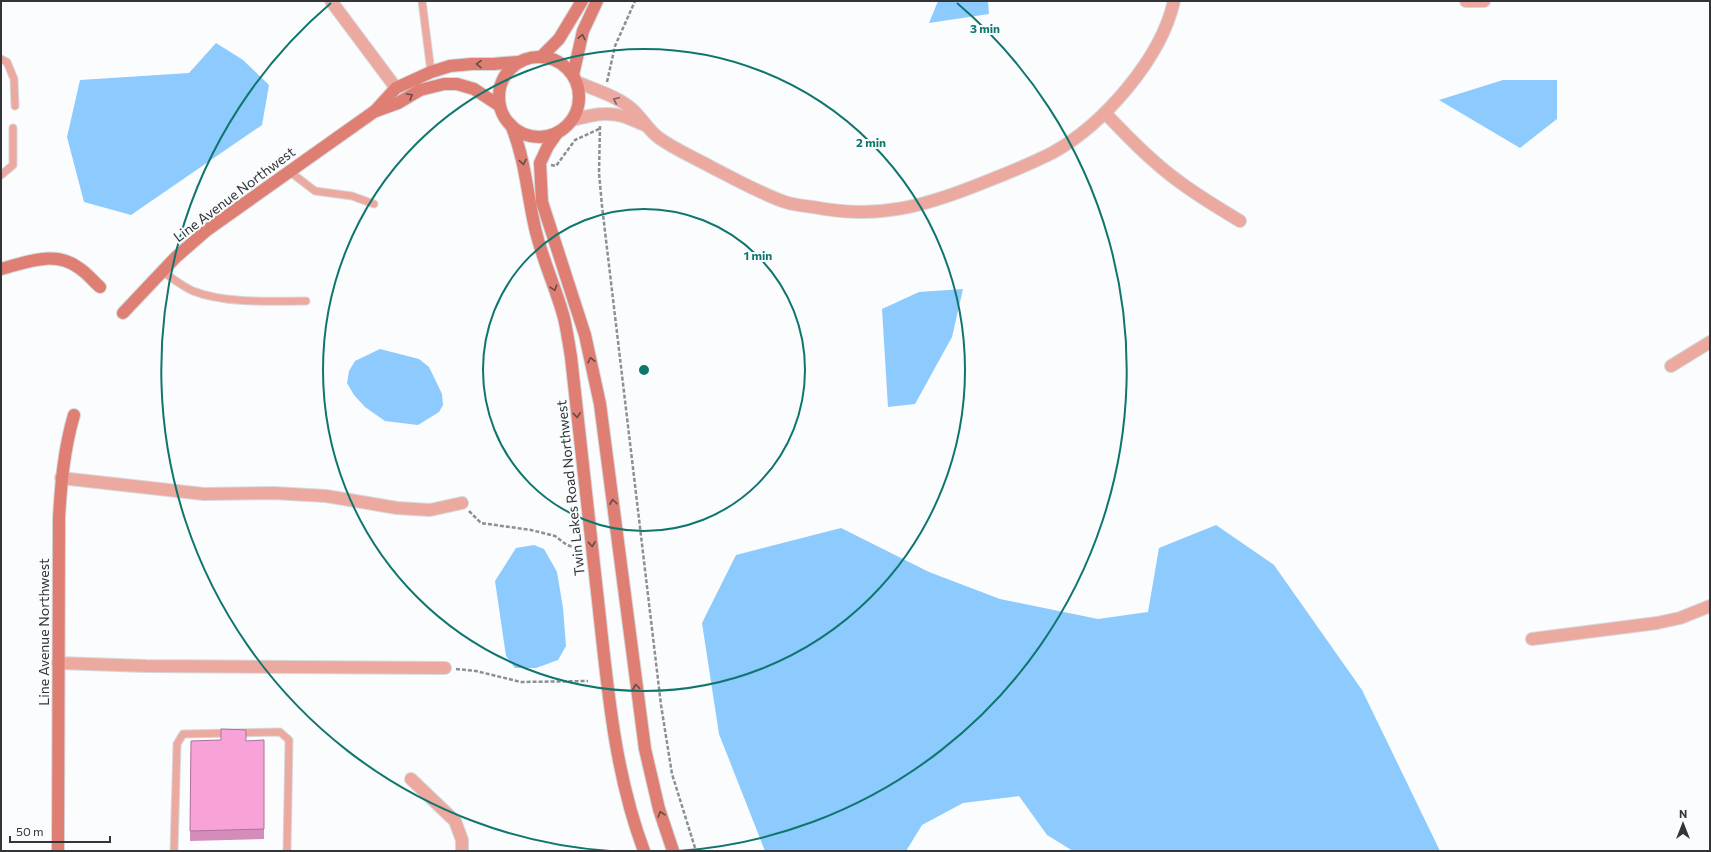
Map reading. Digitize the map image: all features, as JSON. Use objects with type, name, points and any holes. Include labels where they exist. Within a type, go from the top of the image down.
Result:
[{"type":"main road","points":[[542,56],[559,39],[582,1]]},
{"type":"main road","points":[[575,78],[583,31],[597,1]]},
{"type":"main road","points":[[542,56],[555,59],[565,66],[575,78],[580,95],[578,108],[572,120],[557,133],[545,137],[532,136],[521,132],[511,125],[504,116],[500,106],[499,94],[502,81],[509,70],[518,62],[542,56]]},
{"type":"main road","name":"Line Avenue Northwest","points":[[123,313],[176,257],[207,230],[374,111],[396,88],[431,72],[450,66],[518,62]]},
{"type":"main road","name":"Line Avenue Northwest","points":[[374,111],[398,103],[420,90],[444,84],[457,84],[474,89],[500,106]]},
{"type":"main road","name":"Twin Lakes Road Northwest","points":[[511,125],[523,160],[535,230],[564,318],[571,357],[609,701],[622,776],[630,809],[644,851]]},
{"type":"main road","points":[[557,133],[548,146],[540,163],[542,202],[585,335],[600,404],[644,749],[659,809],[673,851]]},
{"type":"main road","points":[[1,269],[38,259],[51,258],[65,261],[79,267],[100,287]]},
{"type":"main road","name":"Line Avenue Northwest","points":[[58,851],[58,518],[61,478],[67,441],[74,415]]},
{"type":"street","points":[[331,1],[396,88]]},
{"type":"street","points":[[575,78],[618,100],[635,112],[657,137],[670,146],[766,195],[787,203],[833,211],[856,213],[900,210],[960,192],[1012,172],[1058,148],[1089,127],[1105,113],[1129,85],[1150,54],[1158,41],[1174,1]]},
{"type":"street","points":[[1467,1],[1484,1]]},
{"type":"street","points":[[572,120],[601,113],[622,116],[645,125]]},
{"type":"street","points":[[1105,113],[1133,142],[1180,183],[1240,221]]},
{"type":"street","points":[[1671,366],[1710,342]]},
{"type":"street","points":[[61,478],[204,494],[273,493],[326,496],[397,508],[430,510],[462,503]]},
{"type":"street","points":[[1532,639],[1657,623],[1680,618],[1710,606]]},
{"type":"street","points":[[58,663],[154,666],[445,668]]},
{"type":"street","points":[[411,779],[455,820],[462,840],[462,851]]},
{"type":"lane","points":[[422,1],[431,72]]},
{"type":"lane","points":[[1,59],[7,62],[14,78],[15,106]]},
{"type":"lane","points":[[1,175],[14,165],[13,128]]},
{"type":"lane","points":[[289,171],[315,191],[352,196],[374,204]]},
{"type":"lane","points":[[162,271],[182,286],[195,292],[226,299],[260,302],[306,301]]},
{"type":"lane","points":[[174,851],[177,744],[183,734],[280,732],[290,740],[287,851]]},
{"type":"path","points":[[606,85],[615,46],[635,1]]},
{"type":"path","points":[[601,113],[599,166],[602,206],[655,658],[672,774],[696,851]]},
{"type":"path","points":[[462,503],[481,523],[555,536],[567,545],[573,547]]},
{"type":"path","points":[[445,668],[476,671],[522,682],[588,682]]},
{"type":"water","points":[[938,1],[988,1],[989,14],[929,23]]},
{"type":"water","points":[[216,43],[243,60],[269,85],[262,125],[131,215],[84,202],[67,137],[80,80],[189,73]]},
{"type":"water","points":[[1503,80],[1557,80],[1557,119],[1520,148],[1439,100]]},
{"type":"water","points":[[963,289],[952,337],[915,404],[888,407],[882,309],[919,292]]},
{"type":"water","points":[[380,349],[419,359],[429,367],[442,394],[443,405],[439,412],[418,425],[385,421],[365,407],[354,395],[347,383],[349,371],[355,361]]},
{"type":"water","points":[[1216,525],[1274,565],[1362,690],[1440,851],[1073,851],[1047,835],[1019,796],[963,803],[922,825],[906,851],[765,851],[719,734],[702,623],[736,555],[841,528],[929,572],[1000,599],[1098,619],[1148,612],[1159,548]]},
{"type":"water","points":[[534,545],[544,549],[557,572],[563,608],[566,646],[558,660],[536,668],[515,668],[506,656],[495,581],[516,548]]},
{"type":"building","points":[[221,729],[246,730],[246,741],[264,740],[264,829],[190,831],[191,741],[221,740]]}]
